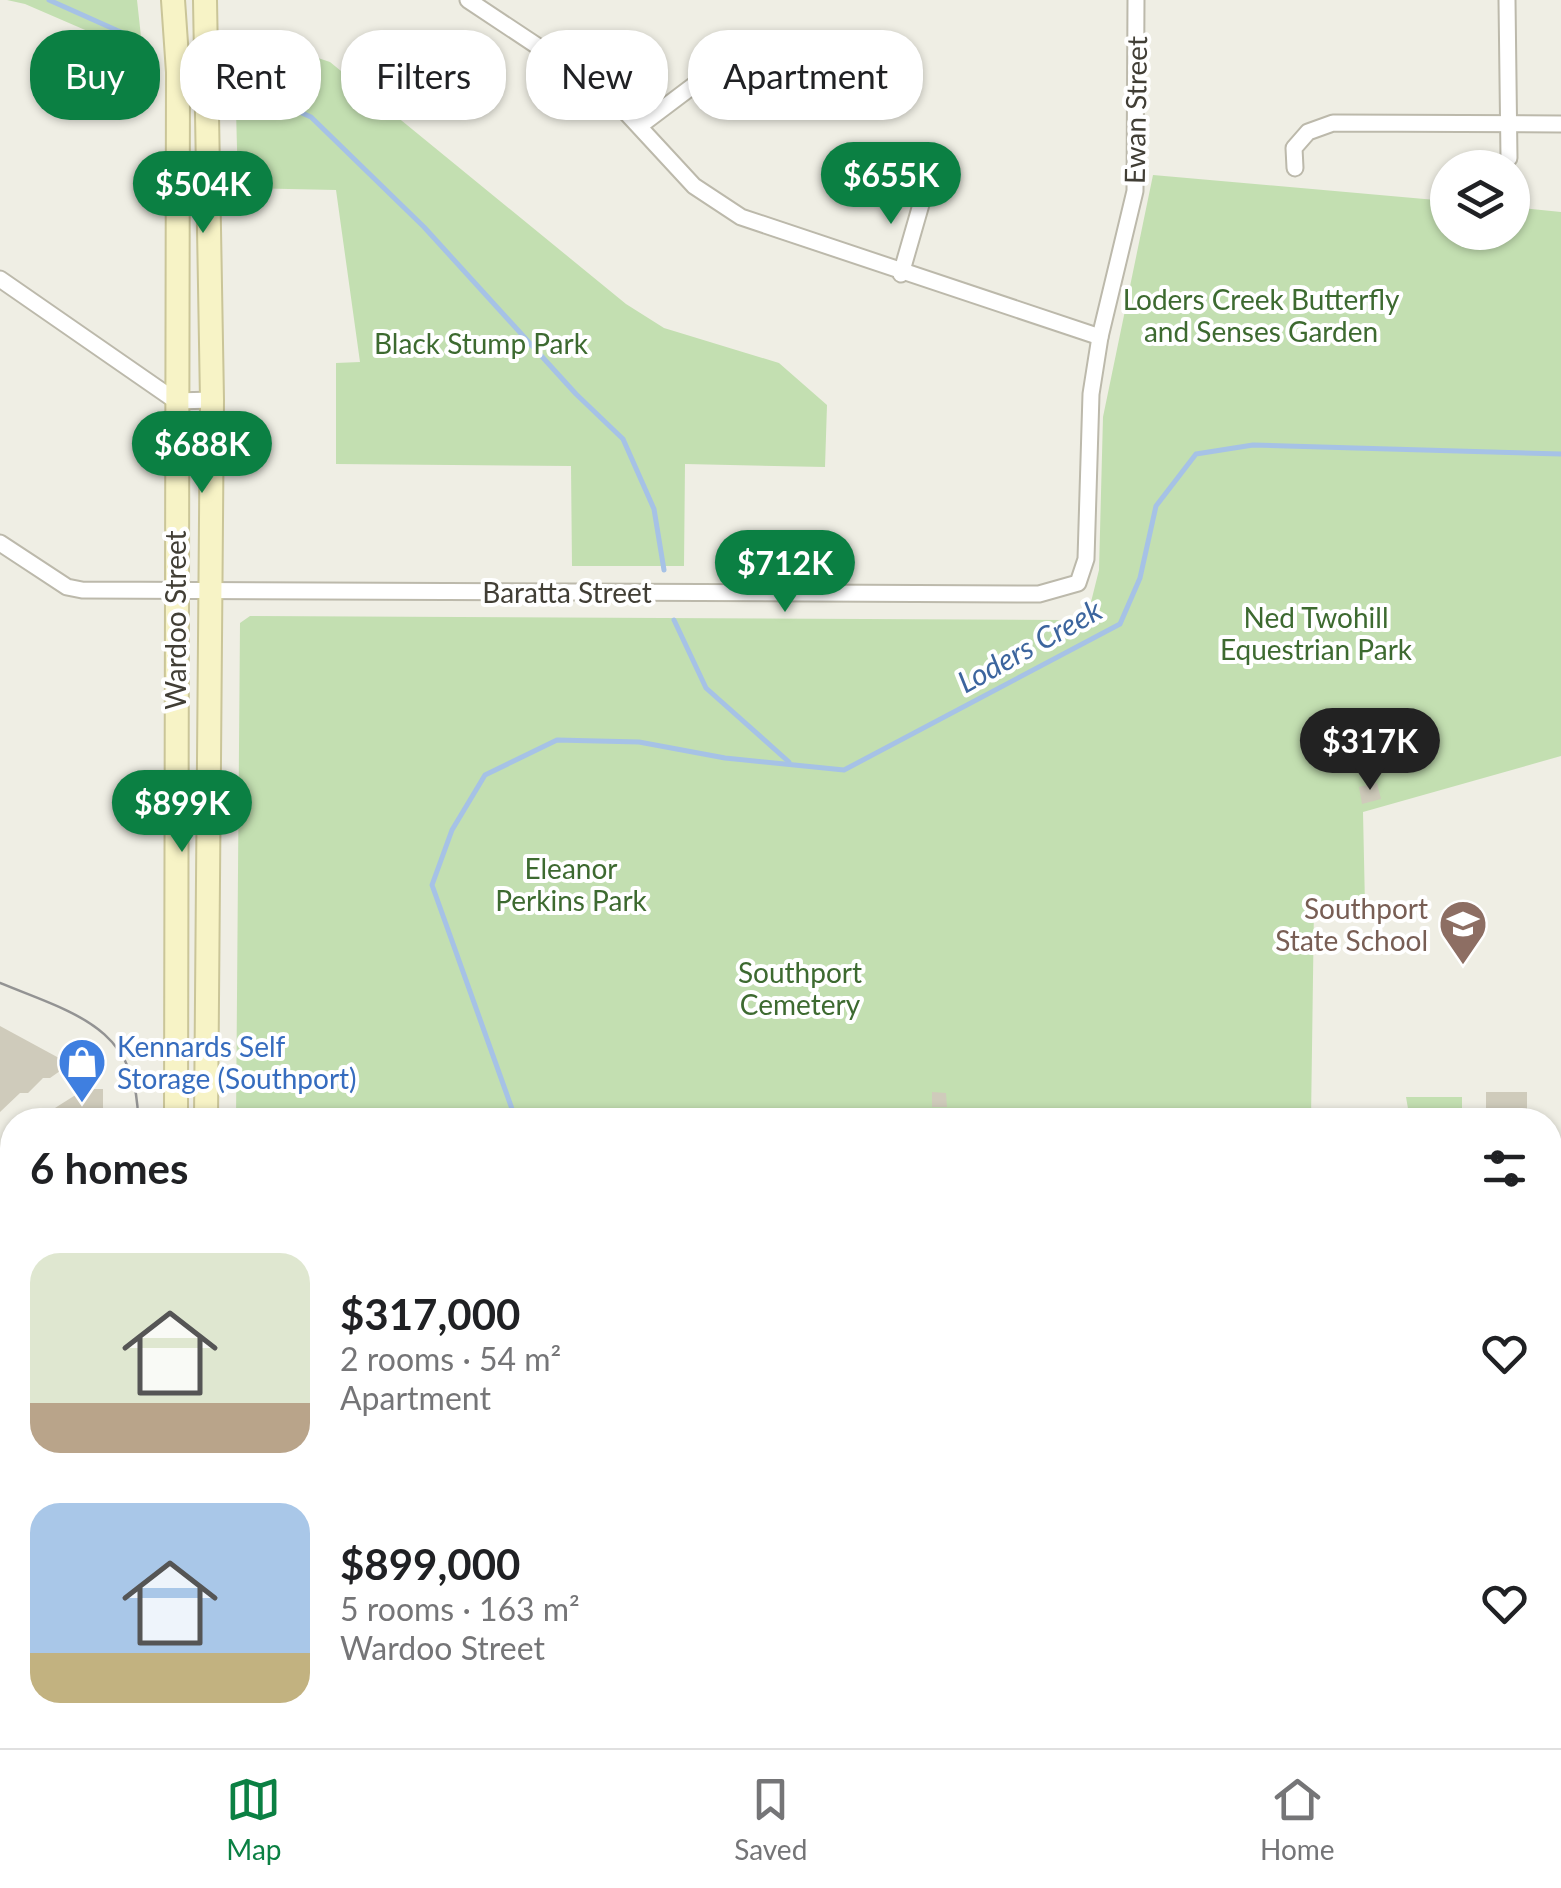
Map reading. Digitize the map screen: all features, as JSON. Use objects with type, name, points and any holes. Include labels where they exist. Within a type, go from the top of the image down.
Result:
[{"type":"main road","name":"Wardoo Street","points":[[174,0],[178,72],[176,1108]]},
{"type":"main road","name":"Wardoo Street","points":[[204,0],[212,400],[206,1108]]},
{"type":"street","points":[[468,0],[579,70],[641,125],[694,186],[741,217],[901,274],[1100,337]]},
{"type":"street","name":"Ewan Street","points":[[1100,337],[1136,191],[1136,0]]},
{"type":"street","points":[[1507,0],[1509,150]]},
{"type":"street","points":[[641,125],[688,90]]},
{"type":"street","points":[[1296,168],[1294,148],[1308,132],[1332,122],[1561,124]]},
{"type":"street","points":[[901,274],[924,194]]},
{"type":"street","points":[[0,279],[176,401],[212,400]]},
{"type":"street","name":"Baratta Street","points":[[0,543],[68,588],[999,594],[1064,590],[1078,583],[1086,559],[1091,396],[1100,337]]},
{"type":"green space","points":[[7,0],[137,0],[140,30],[85,30]]},
{"type":"green space","name":"Black Stump Park","points":[[321,59],[330,62],[341,71],[341,120],[401,120],[626,304],[664,328],[779,363],[827,405],[825,467],[685,464],[684,566],[572,566],[571,466],[336,464],[336,363],[360,362],[336,190],[238,188],[236,120],[321,120]]},
{"type":"green space","points":[[1153,175],[1430,199],[1430,250],[1530,250],[1530,209],[1561,212],[1561,756],[1363,812],[1365,906],[1314,906],[1311,1108],[236,1108],[240,623],[250,616],[1065,620],[1089,610],[1099,570],[1103,417]]},
{"type":"green space","points":[[1406,1097],[1462,1097],[1462,1108],[1408,1108]]},
{"type":"building","points":[[1377,783],[1381,799],[1362,804],[1359,787]]},
{"type":"building","points":[[0,1026],[70,1064],[50,1078],[43,1078],[28,1093],[20,1093],[0,1108]]},
{"type":"building","points":[[85,1089],[103,1089],[103,1108],[55,1108]]},
{"type":"building","points":[[932,1092],[946,1093],[947,1107],[932,1107]]},
{"type":"building","points":[[1486,1092],[1527,1092],[1527,1108],[1486,1108]]},
{"type":"waterway","name":"Loders Creek","points":[[49,0],[116,30]]},
{"type":"waterway","name":"Loders Creek","points":[[314,120],[424,227],[576,394],[623,439],[654,509],[664,570]]},
{"type":"waterway","name":"Loders Creek","points":[[512,1108],[432,885],[452,830],[485,775],[557,740],[639,742],[725,758],[844,770],[1120,624],[1140,578],[1156,506],[1196,454],[1253,445],[1561,454]]},
{"type":"waterway","name":"Loders Creek","points":[[674,620],[706,688],[789,762]]},
{"type":"tram line","points":[[0,983],[76,1015],[114,1044],[127,1064],[137,1108]]},
{"type":"place","name":"Southport State School","points":[[1463,966]]},
{"type":"place","name":"Kennards Self Storage (Southport)","points":[[82,1104]]},
{"type":"park label","name":"Loders Creek Butterfly and Senses Garden","points":[[1261,315]]},
{"type":"park label","name":"Ned Twohill Equestrian Park","points":[[1316,633]]},
{"type":"park label","name":"Eleanor Perkins Park","points":[[571,884]]},
{"type":"park label","name":"Southport Cemetery","points":[[800,988]]}]
